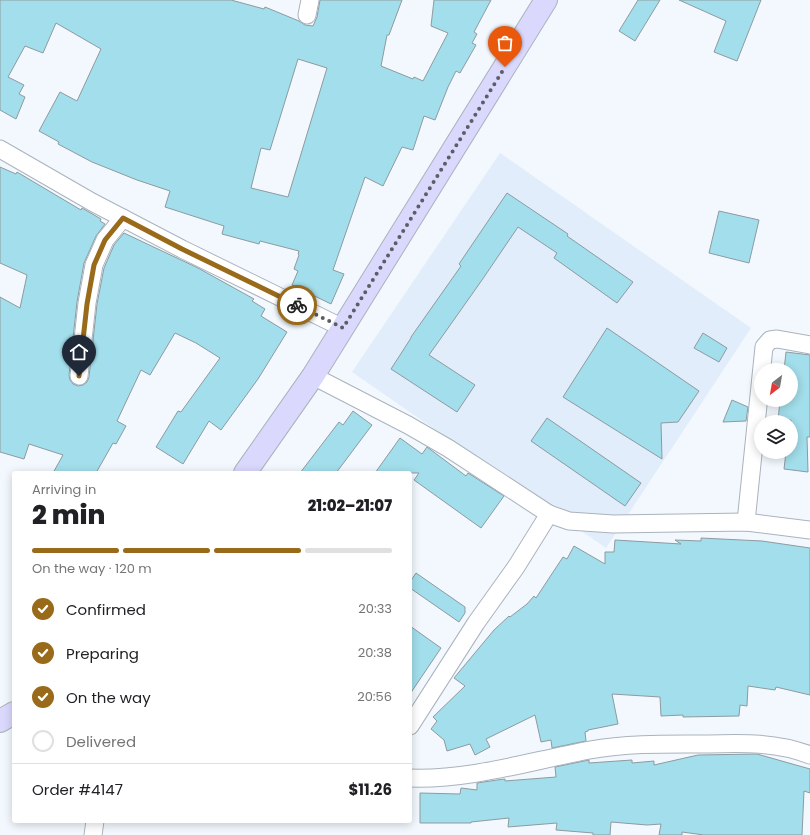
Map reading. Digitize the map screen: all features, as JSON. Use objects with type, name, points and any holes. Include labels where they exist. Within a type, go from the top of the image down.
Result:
[{"type":"main road","points":[[246,471],[313,376],[546,0]]},
{"type":"street","points":[[0,149],[123,218],[182,249],[343,328]]},
{"type":"street","points":[[79,376],[87,304],[94,265],[105,240],[123,218]]},
{"type":"street","points":[[746,522],[764,347],[770,340],[777,339],[810,345]]},
{"type":"street","points":[[313,376],[408,425],[448,448],[549,514],[569,521],[613,524],[746,522],[810,530]]},
{"type":"street","points":[[412,723],[476,623],[516,567],[549,514]]},
{"type":"street","points":[[412,778],[458,776],[527,764],[590,750],[640,744],[774,744],[810,754]]},
{"type":"street","points":[[93,835],[95,823]]},
{"type":"shaded area","points":[[500,153],[751,328],[606,548],[352,372]]},
{"type":"building","points":[[0,0],[231,0],[264,9],[265,7],[305,25],[313,26],[317,17],[320,0],[402,0],[389,35],[387,35],[381,66],[413,79],[414,77],[423,81],[448,33],[431,26],[434,0],[491,0],[474,32],[477,34],[472,43],[476,45],[460,73],[456,71],[435,120],[424,116],[413,150],[402,147],[383,186],[365,177],[333,270],[344,274],[331,304],[292,285],[298,271],[294,269],[299,251],[260,241],[259,244],[222,234],[224,226],[165,207],[170,191],[92,162],[58,144],[59,142],[39,131],[60,92],[77,101],[101,49],[56,23],[43,53],[25,46],[8,77],[24,85],[19,94],[25,97],[16,119],[0,110]],"holes":[[[298,59],[327,68],[288,197],[251,188],[261,148],[270,150]]]},
{"type":"building","points":[[638,0],[660,0],[635,41],[619,31]]},
{"type":"building","points":[[679,0],[761,0],[737,61],[714,52],[726,21]]},
{"type":"building","points":[[0,167],[16,174],[17,172],[81,210],[82,208],[101,219],[100,221],[105,224],[96,236],[84,263],[77,302],[69,375],[73,384],[78,386],[87,382],[89,377],[97,304],[104,268],[114,245],[124,233],[198,268],[254,299],[252,301],[265,309],[261,316],[287,332],[258,379],[221,430],[209,421],[183,464],[156,447],[178,411],[181,412],[220,358],[196,343],[175,333],[150,375],[141,370],[117,421],[126,426],[116,444],[113,443],[97,471],[54,471],[63,455],[29,444],[24,459],[0,452],[0,297],[20,308],[27,275],[0,263]]},
{"type":"building","points":[[507,193],[568,234],[567,236],[633,282],[617,303],[554,258],[557,253],[518,227],[429,355],[475,385],[457,412],[391,369],[411,337],[461,266],[459,264]]},
{"type":"building","points":[[719,211],[759,220],[749,263],[709,253]]},
{"type":"building","points":[[607,328],[699,391],[678,422],[661,423],[662,459],[563,397]]},
{"type":"building","points":[[703,333],[727,348],[719,362],[694,348]]},
{"type":"building","points":[[786,352],[810,355],[810,437],[807,437],[808,472],[784,469],[785,459],[798,459],[798,415],[779,415],[779,407],[798,407],[798,363],[785,363]]},
{"type":"building","points":[[732,400],[748,407],[746,421],[723,422]]},
{"type":"building","points":[[353,411],[372,425],[338,471],[302,471],[339,422],[343,425]]},
{"type":"building","points":[[547,418],[641,483],[625,506],[531,441]]},
{"type":"building","points":[[400,438],[422,454],[427,447],[466,476],[468,473],[504,496],[481,528],[414,480],[419,473],[412,473],[412,471],[376,471]]},
{"type":"building","points":[[701,538],[762,541],[810,548],[810,695],[776,687],[775,690],[748,686],[747,706],[740,705],[739,716],[683,717],[683,715],[661,716],[660,697],[612,694],[618,724],[588,730],[585,732],[586,741],[552,748],[551,740],[541,742],[535,715],[486,739],[490,747],[475,755],[470,744],[447,751],[444,740],[431,729],[437,721],[433,717],[465,686],[454,678],[494,630],[509,616],[510,617],[527,604],[534,596],[536,598],[563,557],[567,559],[574,546],[605,564],[605,552],[614,552],[615,540],[681,544],[675,540],[701,541]]},
{"type":"building","points":[[416,573],[465,607],[465,613],[459,622],[412,589],[412,579]]},
{"type":"building","points":[[412,627],[441,648],[412,691]]},
{"type":"building","points":[[757,754],[810,769],[810,793],[804,791],[802,835],[704,835],[682,832],[682,835],[659,835],[661,824],[647,825],[611,822],[610,835],[593,835],[593,833],[556,830],[557,823],[508,827],[509,818],[471,823],[420,823],[420,793],[460,794],[461,788],[477,790],[477,783],[505,779],[505,781],[556,777],[555,767],[589,760],[589,763],[632,760],[632,763],[654,761],[654,765],[698,755]]},
{"type":"way so far","points":[[297,305],[343,328],[505,67]]},
{"type":"route","points":[[79,376],[87,304],[94,265],[105,240],[123,218],[182,249],[297,305]]}]
